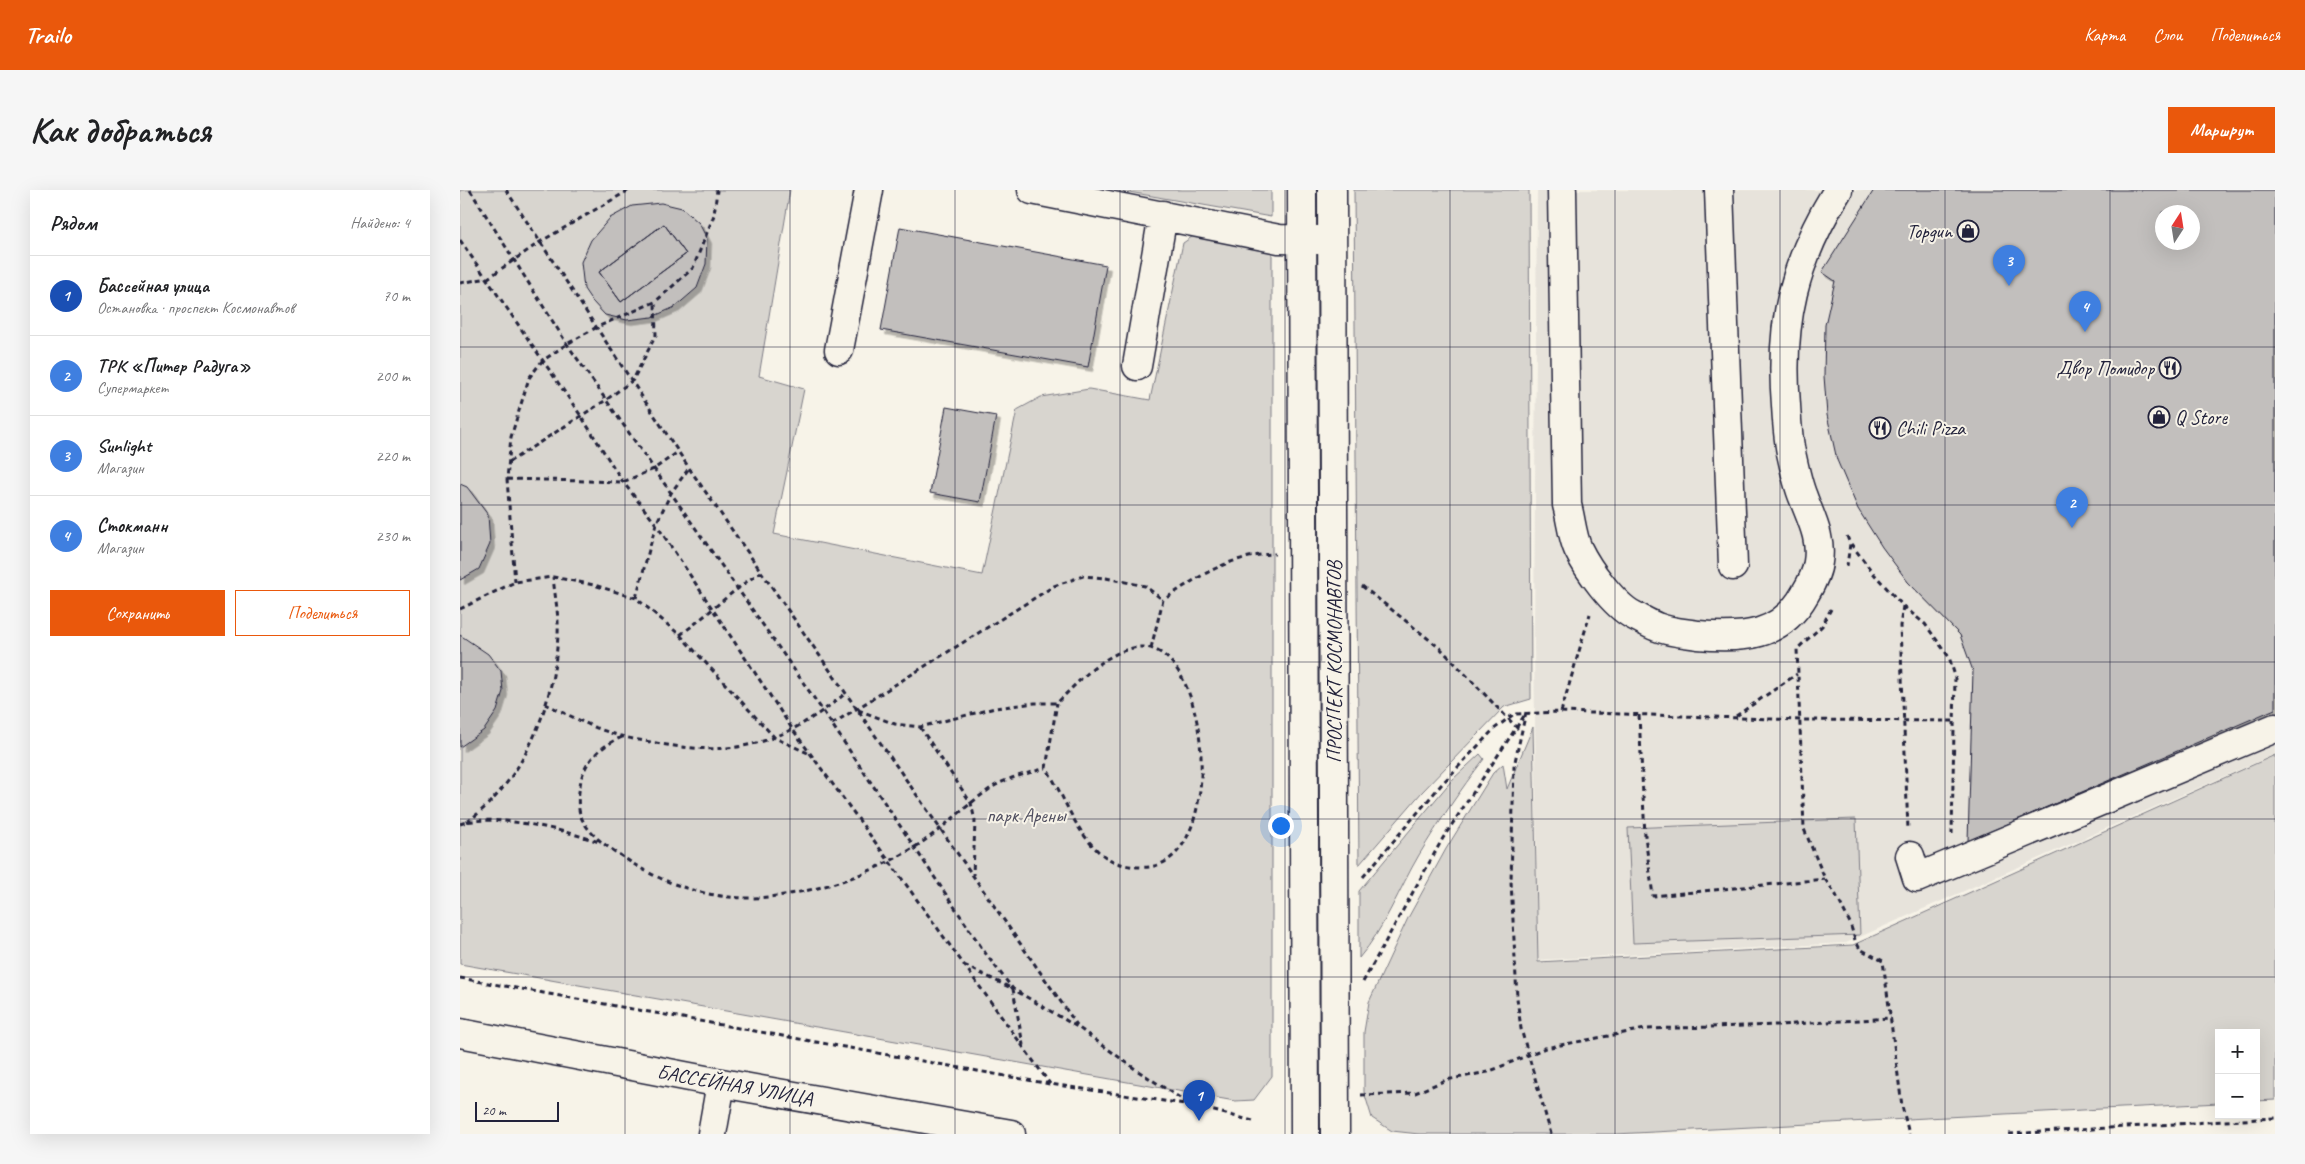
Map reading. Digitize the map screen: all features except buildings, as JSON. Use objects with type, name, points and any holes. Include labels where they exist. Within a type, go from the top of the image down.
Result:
[{"type":"street","points":[[839,350],[869,190]]},
{"type":"street","points":[[1032,190],[1163,214],[1279,239],[1302,241],[1333,239]]},
{"type":"street","name":"ПРОСПЕКТ КОСМОНАВТОВ","points":[[1302,190],[1305,1134]]},
{"type":"street","name":"ПРОСПЕКТ КОСМОНАВТОВ","points":[[1332,190],[1335,1134]]},
{"type":"street","points":[[1562,190],[1567,506],[1578,549],[1602,585],[1627,612],[1658,628],[1716,636],[1747,636],[1774,626],[1797,608],[1811,584],[1818,563],[1818,545],[1814,521],[1803,497],[1791,455],[1784,380],[1785,333],[1790,299],[1804,257],[1815,230],[1838,190]]},
{"type":"street","points":[[1719,190],[1734,566]]},
{"type":"street","points":[[1137,366],[1163,214]]},
{"type":"street","points":[[1910,856],[1917,878],[2275,728]]},
{"type":"street","name":"БАССЕЙНАЯ УЛИЦА","points":[[460,1033],[722,1083],[1011,1134]]},
{"type":"street","points":[[712,1134],[722,1083]]},
{"type":"path","points":[[470,190],[567,344],[832,724],[988,957],[1013,989],[1024,1048]]},
{"type":"path","points":[[506,190],[678,452],[1079,1028]]},
{"type":"path","points":[[460,283],[488,278],[540,242],[629,190]]},
{"type":"path","points":[[515,582],[506,479],[512,437],[529,378],[542,361],[567,344],[597,327],[655,302],[693,268],[714,215],[717,190]]},
{"type":"path","points":[[460,240],[488,278],[542,361],[581,416],[623,482],[656,524],[792,730],[1050,1084]]},
{"type":"path","points":[[508,462],[606,400],[632,380],[656,335],[655,302]]},
{"type":"path","points":[[506,479],[623,482],[654,469],[678,452]]},
{"type":"path","points":[[636,598],[656,524],[671,493],[689,468]]},
{"type":"path","points":[[1850,544],[1903,606],[1925,624],[1948,657],[1956,676],[1952,864]]},
{"type":"path","points":[[1151,648],[1163,600],[1207,572],[1230,561],[1255,555],[1280,554]]},
{"type":"path","points":[[680,635],[714,610],[737,587],[761,572]]},
{"type":"path","points":[[832,724],[1054,586],[1083,576],[1106,578],[1144,586],[1163,600]]},
{"type":"path","points":[[467,822],[482,811],[496,796],[532,742],[545,704],[555,661],[558,613],[553,578]]},
{"type":"path","points":[[460,609],[515,582],[553,578],[594,585],[636,598],[680,635],[775,738],[810,754]]},
{"type":"path","points":[[1355,581],[1441,649],[1509,717],[1521,732]]},
{"type":"path","points":[[1561,712],[1593,606],[1602,585]]},
{"type":"path","points":[[1903,606],[1900,626],[1910,856]]},
{"type":"path","points":[[1134,648],[1151,648],[1163,655],[1183,678],[1190,695],[1199,736],[1201,781],[1198,804],[1186,839],[1173,857],[1151,868],[1119,865],[1098,851],[1073,820],[1058,786],[1046,768],[1057,703],[1099,665],[1114,655],[1134,648]]},
{"type":"path","points":[[1735,717],[1797,674],[1802,720],[1804,829],[1825,879],[1836,896],[1860,949],[1883,961],[1902,1106],[1909,1134]]},
{"type":"path","points":[[545,704],[622,737],[689,749],[716,750],[746,746],[775,738],[823,711],[846,693]]},
{"type":"path","points":[[857,710],[895,724],[920,727],[996,708],[1035,703],[1057,703]]},
{"type":"path","points":[[1362,984],[1443,838],[1526,712]]},
{"type":"path","points":[[1526,712],[1514,766],[1511,882],[1517,998],[1521,1029],[1550,1134]]},
{"type":"path","points":[[1358,884],[1441,785],[1494,729],[1514,714],[1561,712],[1802,720],[1956,721]]},
{"type":"path","points":[[1638,715],[1645,836],[1654,896],[1825,879]]},
{"type":"path","points":[[920,727],[971,803],[975,821],[973,876]]},
{"type":"path","points":[[622,737],[605,744],[585,767],[580,780],[578,796],[582,820],[604,845],[634,866],[664,881],[698,891],[740,897],[765,898],[811,890],[862,873],[915,847],[998,784],[1046,768]]},
{"type":"path","points":[[460,824],[478,820],[556,829],[604,845]]},
{"type":"path","points":[[964,964],[1013,989],[1079,1028],[1138,1072],[1191,1105]]},
{"type":"path","points":[[460,978],[1050,1084],[1191,1105],[1253,1121]]},
{"type":"path","points":[[1356,1095],[1415,1093],[1446,1080],[1488,1072],[1545,1048],[1645,1029],[1778,1025],[1890,1018]]},
{"type":"path","points":[[2009,1134],[2275,1118]]},
{"type":"shaded area","points":[[1537,190],[2275,190],[2275,754],[1846,943],[1538,960],[1534,643]]},
{"type":"green space","name":"парк Арены","points":[[460,190],[790,190],[759,376],[804,389],[774,534],[982,575],[1017,410],[1041,397],[1089,389],[1150,400],[1183,243],[1202,230],[1272,247],[1272,1076],[1254,1100],[1235,1101],[460,964]]},
{"type":"green space","points":[[1118,190],[1271,190],[1271,217]]},
{"type":"green space","points":[[1354,190],[1529,190],[1531,699],[1504,707],[1422,792],[1359,865]]},
{"type":"green space","points":[[1533,727],[1538,962],[1853,945],[2275,755],[2275,1100],[2260,1101],[2260,1029],[2215,1029],[2215,1103],[1615,1134],[1419,1134],[1392,1131],[1372,1118],[1364,1092],[1364,1032],[1369,1002],[1408,918],[1446,849],[1493,773],[1503,764],[1507,789]]},
{"type":"green space","points":[[1480,754],[1484,759],[1434,830],[1377,934],[1359,958],[1359,891],[1452,780]]},
{"type":"green space","points":[[1856,819],[1860,935],[1633,943],[1628,828]]},
{"type":"place","name":"Topgun","points":[[1968,231]]},
{"type":"place","name":"Sunlight","points":[[2009,286]]},
{"type":"place","name":"Стокманн","points":[[2085,332]]},
{"type":"place","name":"Двор Помидор","points":[[2170,368]]},
{"type":"place","name":"Q Store","points":[[2159,417]]},
{"type":"place","name":"Chili Pizza","points":[[1880,428]]},
{"type":"place","name":"ТРК «Питер Радуга»","points":[[2072,528]]},
{"type":"place","name":"Бассейная улица","points":[[1199,1121]]}]
